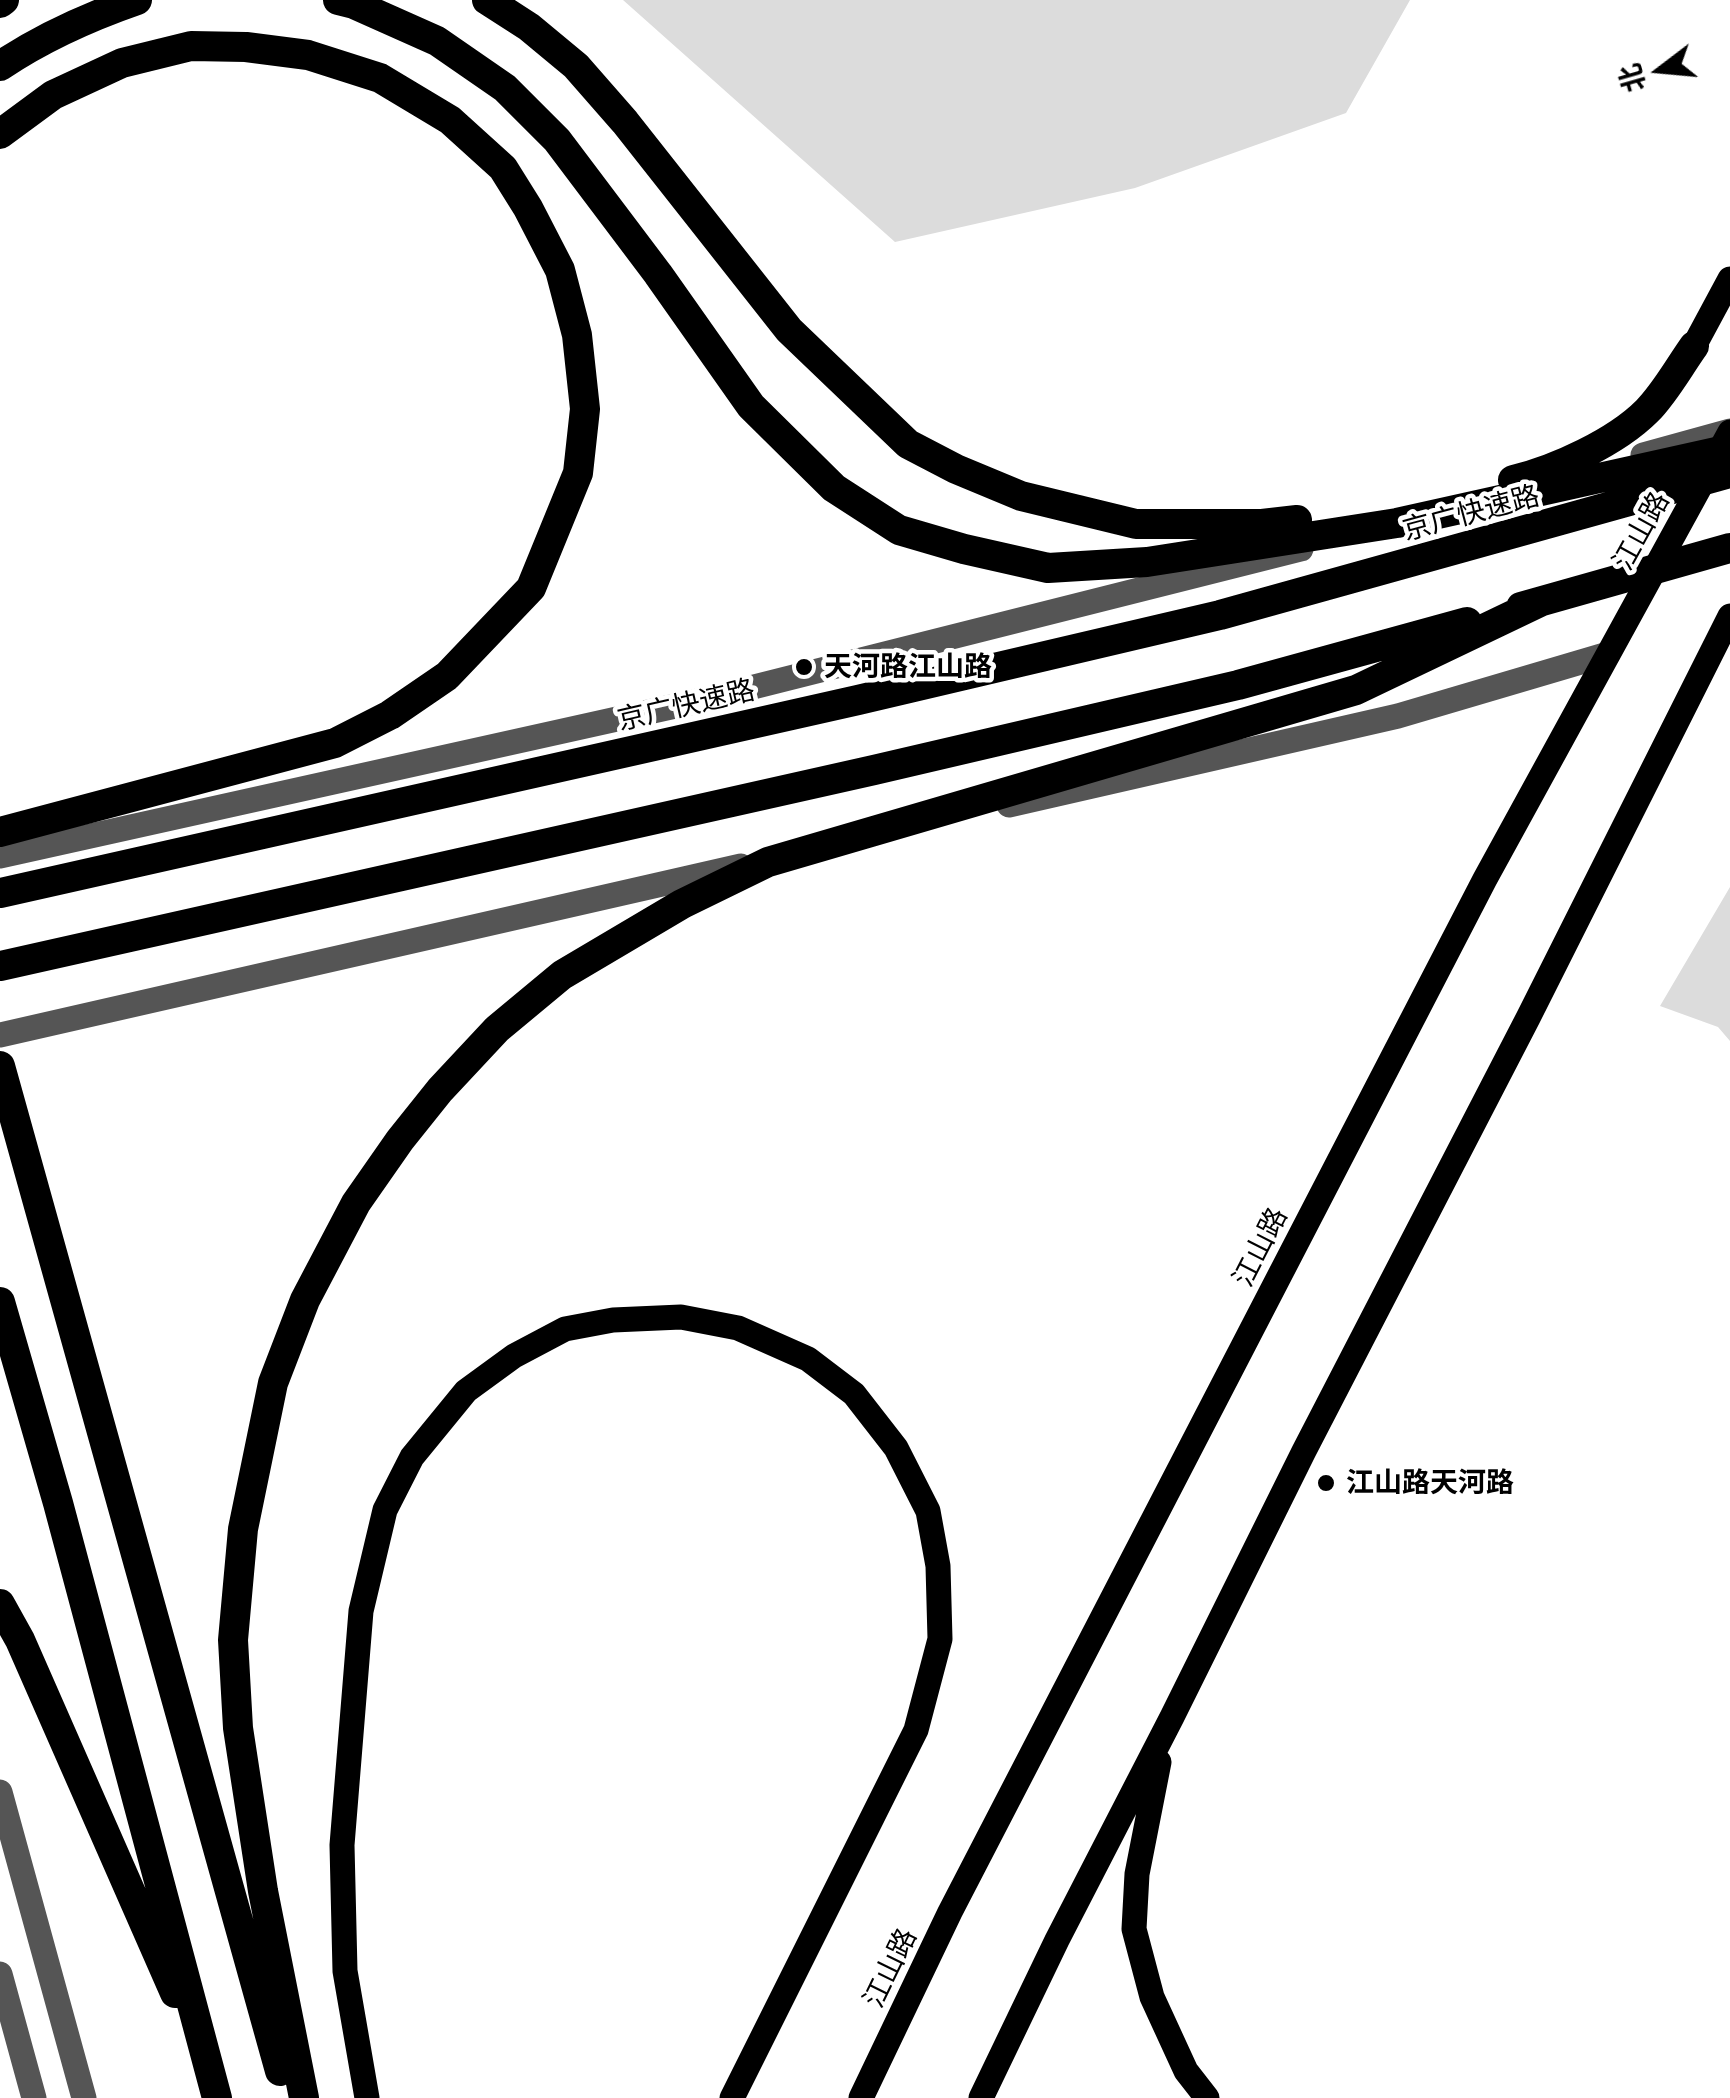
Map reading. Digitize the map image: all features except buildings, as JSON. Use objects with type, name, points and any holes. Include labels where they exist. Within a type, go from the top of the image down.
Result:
[{"type":"highway","points":[[0,66],[86,18],[137,0]]},
{"type":"highway","points":[[338,0],[438,41],[505,88],[557,140],[751,406],[834,488],[899,530],[1048,568],[1147,562],[1397,523],[1730,449]]},
{"type":"highway","points":[[487,0],[530,27],[576,66],[789,330],[908,444],[956,470],[1021,496],[1136,524],[1262,524],[1350,515],[1530,476],[1608,443],[1648,410],[1694,346]]},
{"type":"highway","points":[[0,134],[52,95],[122,63],[191,46],[246,47],[308,55],[380,78],[450,120],[502,168],[528,208],[560,270],[578,335],[585,410],[578,473],[531,588],[446,676],[390,714],[335,743],[0,832]]},
{"type":"highway","name":"京广快速路","points":[[0,893],[1220,616],[1730,474]]},
{"type":"highway","points":[[0,966],[1238,685],[1730,548]]},
{"type":"highway","points":[[304,2098],[263,1891],[238,1728],[233,1640],[243,1529],[273,1384],[304,1300],[356,1203],[440,1090],[496,1029],[562,975],[682,904],[768,862],[1356,690],[1540,602]]},
{"type":"highway","points":[[0,1066],[288,2098]]},
{"type":"highway","points":[[0,1302],[213,2083]]},
{"type":"highway","points":[[0,1604],[20,1640],[213,2083]]},
{"type":"main road","points":[[1694,346],[1730,279]]},
{"type":"main road","name":"江山路","points":[[861,2098],[950,1912],[1485,879],[1730,431]]},
{"type":"main road","points":[[982,2098],[1057,1940],[1730,616]]},
{"type":"main road","points":[[367,2098],[345,1971],[342,1845],[361,1611],[385,1510],[412,1457],[466,1391],[514,1356],[564,1329],[612,1320],[681,1317],[738,1328],[808,1360],[854,1394],[896,1448],[928,1511],[938,1566],[940,1639],[916,1730],[732,2098]]},
{"type":"main road","points":[[1165,1730],[1137,1874],[1134,1929],[1152,1997],[1186,2071],[1207,2098]]},
{"type":"street","points":[[0,856],[755,687],[1230,569],[1730,431]]},
{"type":"street","points":[[0,1035],[1398,716],[1608,654]]},
{"type":"street","points":[[0,1792],[84,2098]]},
{"type":"street","points":[[0,1974],[34,2098]]},
{"type":"shaded area","points":[[623,0],[1410,0],[1346,113],[1135,188],[895,242]]},
{"type":"shaded area","points":[[1730,887],[1730,1041],[1718,1027],[1660,1006]]},
{"type":"place","name":"天河路江山路","points":[[804,667]]},
{"type":"place","name":"江山路天河路","points":[[1326,1483]]}]
